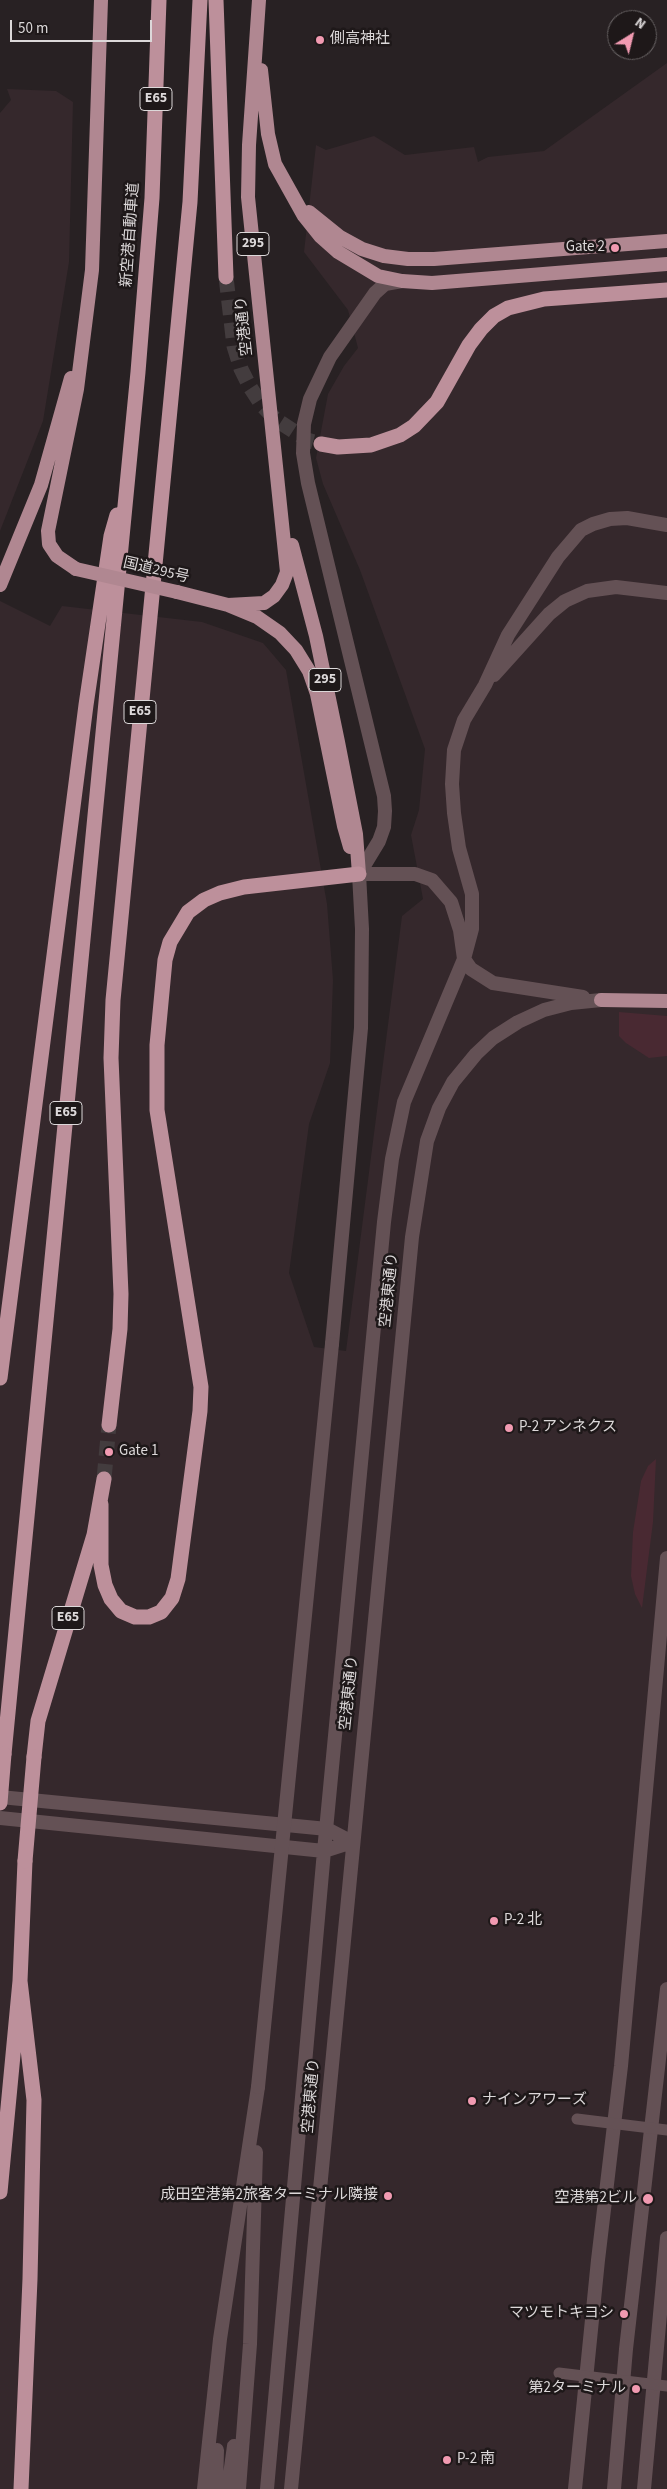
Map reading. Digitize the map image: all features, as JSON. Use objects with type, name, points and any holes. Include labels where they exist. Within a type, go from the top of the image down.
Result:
[{"type":"highway","name":"295","points":[[0,585],[41,484],[84,326],[92,270],[102,0]]},
{"type":"highway","name":"新空港自動車道","points":[[128,471],[152,198],[158,0]]},
{"type":"highway","name":"E65","points":[[109,1425],[120,1329],[121,1294],[111,1058],[113,1000],[190,202],[200,0]]},
{"type":"highway","points":[[216,0],[226,277]]},
{"type":"highway","points":[[260,0],[260,64],[268,134],[275,164],[309,223],[338,252],[378,276],[402,281],[432,283],[667,264]]},
{"type":"highway","name":"空港通り","points":[[228,605],[264,602],[274,596],[282,585],[287,572],[248,197],[249,145],[260,0]]},
{"type":"highway","points":[[287,187],[304,208],[340,237],[362,249],[384,256],[434,259],[667,241]]},
{"type":"highway","points":[[322,444],[338,447],[370,445],[400,435],[414,426],[437,402],[469,345],[481,329],[494,316],[508,308],[544,299],[667,290]]},
{"type":"highway","name":"国道295号","points":[[84,326],[77,389],[48,531],[50,544],[57,556],[76,569],[228,605]]},
{"type":"highway","points":[[0,1378],[86,705],[111,536],[128,471]]},
{"type":"highway","name":"E65","points":[[0,1803],[128,471]]},
{"type":"highway","name":"295","points":[[279,488],[316,636],[338,742],[356,834],[359,874]]},
{"type":"highway","name":"295","points":[[228,605],[257,617],[280,633],[296,650],[309,671],[317,694],[344,826],[359,874]]},
{"type":"highway","points":[[101,1504],[101,1565],[105,1585],[111,1599],[121,1611],[135,1617],[149,1617],[161,1612],[172,1598],[178,1579],[200,1403],[200,1387],[157,1110],[157,1045],[165,960],[170,942],[188,912],[204,900],[220,893],[244,887],[359,874]]},
{"type":"highway","points":[[602,1000],[667,1001]]},
{"type":"highway","name":"E65","points":[[0,2192],[20,1981],[25,1861],[38,1721],[94,1535],[104,1479]]},
{"type":"highway","points":[[20,1981],[34,2100],[30,2279],[21,2489]]},
{"type":"street","points":[[204,2489],[220,2339],[258,2087],[332,1344],[361,1028],[362,929],[359,874],[376,848],[384,827],[384,796],[308,483],[303,453],[304,424],[310,400],[330,357],[375,293],[385,284],[402,281]]},
{"type":"street","points":[[485,685],[508,635],[558,557],[581,530],[610,519],[627,518],[667,525]]},
{"type":"street","points":[[485,685],[549,614],[566,601],[587,591],[616,587],[667,593]]},
{"type":"street","name":"空港東通り","points":[[267,2489],[324,1851],[384,1222],[392,1158],[404,1102],[464,959],[472,929],[472,894],[459,848],[452,784],[454,750],[464,720],[485,685]]},
{"type":"street","points":[[359,874],[415,874],[432,880],[451,902],[460,930],[464,959],[472,969],[493,983],[602,1000]]},
{"type":"street","name":"空港東通り","points":[[291,2489],[411,1246],[427,1141],[439,1108],[453,1082],[476,1054],[493,1038],[518,1022],[544,1010],[570,1003],[602,1000]]},
{"type":"street","points":[[575,2489],[598,2260],[621,2066],[667,1558]]},
{"type":"street","points":[[0,1797],[327,1829],[352,1842]]},
{"type":"street","points":[[0,1818],[324,1851],[352,1842]]},
{"type":"street","points":[[614,2489],[626,2348],[667,1989]]},
{"type":"street","points":[[240,2489],[250,2344],[258,2087]]},
{"type":"street","points":[[577,2119],[667,2130]]},
{"type":"street","points":[[644,2489],[667,2238]]},
{"type":"street","points":[[216,2489],[220,2339]]},
{"type":"street","points":[[228,2489],[250,2344]]},
{"type":"street","points":[[559,2373],[667,2386]]},
{"type":"shaded area","points":[[667,63],[667,2489],[0,2489],[0,601],[50,626],[62,606],[202,622],[263,643],[286,670],[327,904],[333,980],[330,1063],[309,1124],[289,1273],[314,1347],[346,1351],[402,916],[423,899],[411,835],[419,810],[425,749],[360,570],[323,484],[316,458],[328,394],[344,366],[358,348],[348,310],[304,252],[316,145],[326,150],[374,136],[405,155],[474,147],[478,162],[488,157],[544,151]]},
{"type":"shaded area","points":[[7,89],[56,91],[73,102],[69,262],[43,421],[0,531],[0,113],[11,100]]},
{"type":"shaded area","points":[[619,1012],[667,1016],[667,1056],[649,1058],[626,1043],[619,1036]]},
{"type":"shaded area","points":[[656,1459],[653,1522],[642,1608],[635,1594],[631,1576],[633,1532],[641,1481],[648,1466]]},
{"type":"tunnel","points":[[226,277],[234,346],[241,369],[250,387],[261,404],[275,419],[307,440],[321,444]]},
{"type":"tunnel","points":[[104,1479],[109,1425]]},
{"type":"place","name":"側高神社","points":[[320,40]]},
{"type":"place","name":"Gate 2","points":[[615,248]]},
{"type":"place","name":"P-2 アンネクス","points":[[509,1428]]},
{"type":"place","name":"Gate 1","points":[[109,1452]]},
{"type":"place","name":"P-2 北","points":[[494,1921]]},
{"type":"place","name":"ナインアワーズ","points":[[472,2101]]},
{"type":"place","name":"成田空港第2旅客ターミナル隣接","points":[[388,2196]]},
{"type":"place","name":"空港第2ビル","points":[[648,2199]]},
{"type":"place","name":"マツモトキヨシ","points":[[624,2314]]},
{"type":"place","name":"第2ターミナル","points":[[636,2389]]},
{"type":"place","name":"P-2 南","points":[[447,2460]]}]
